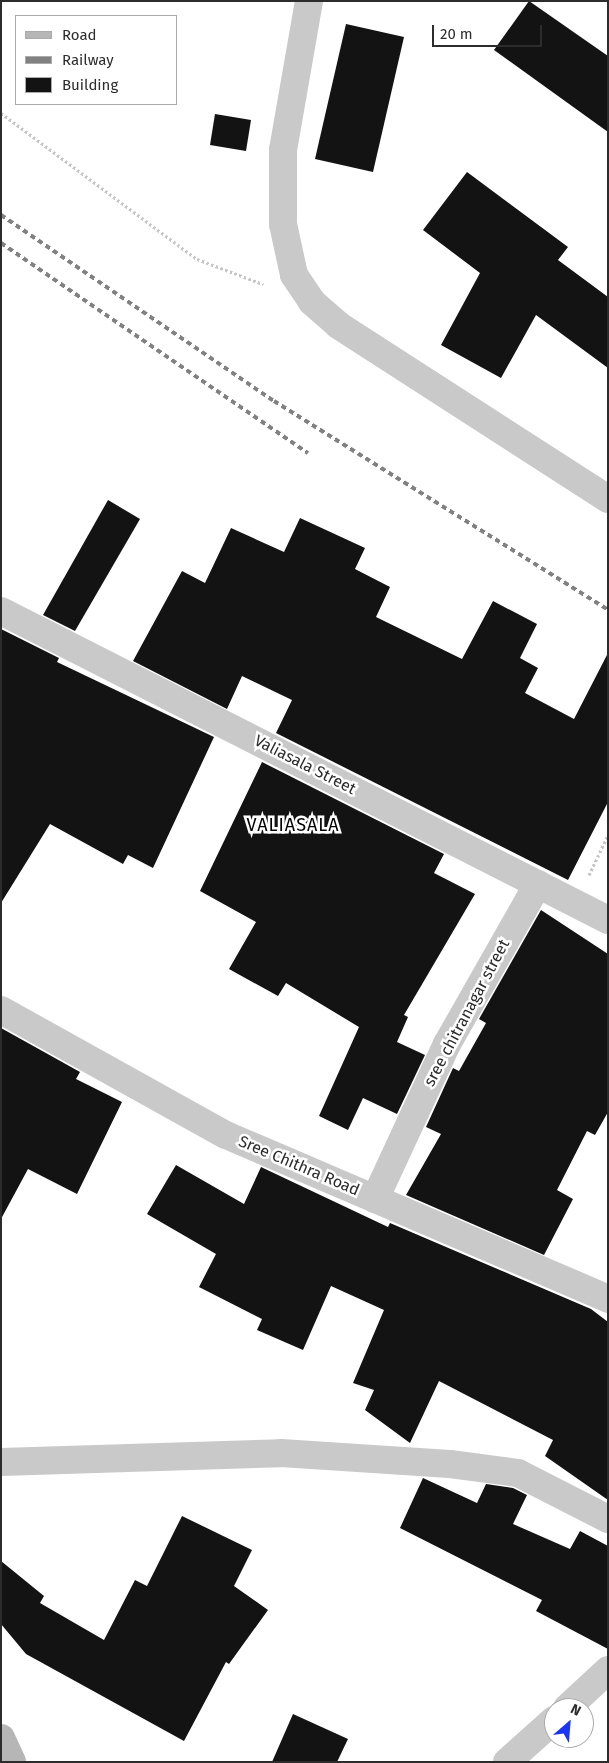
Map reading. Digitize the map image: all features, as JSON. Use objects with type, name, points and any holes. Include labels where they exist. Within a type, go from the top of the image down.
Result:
[{"type":"street","points":[[309,1],[284,150],[282,224],[294,275],[312,302],[338,324],[608,499]]},
{"type":"street","name":"Valiasala Street","points":[[1,611],[608,920]]},
{"type":"street","name":"sree chitranagar street","points":[[375,1199],[447,1044],[538,884]]},
{"type":"street","name":"Sree Chithra Road","points":[[1,1010],[226,1135],[608,1300]]},
{"type":"street","points":[[1,1462],[281,1453],[450,1464],[518,1473],[608,1519]]},
{"type":"street","points":[[578,1698],[607,1673]]},
{"type":"street","points":[[507,1762],[544,1729]]},
{"type":"street","points":[[1,1738],[12,1762]]},
{"type":"path","points":[[1,114],[197,259],[312,302]]},
{"type":"path","points":[[577,903],[608,835]]},
{"type":"building","points":[[529,1],[608,56],[608,132],[494,50]]},
{"type":"building","points":[[346,24],[404,37],[373,172],[315,159]]},
{"type":"building","points":[[215,114],[251,120],[246,151],[210,145]]},
{"type":"building","points":[[467,172],[568,247],[558,260],[608,297],[608,368],[536,315],[501,378],[441,345],[480,273],[423,230]]},
{"type":"building","points":[[108,500],[140,519],[75,631],[43,615]]},
{"type":"building","points":[[300,518],[365,548],[355,569],[390,587],[376,617],[462,659],[493,601],[537,624],[520,658],[538,668],[525,693],[574,719],[608,653],[608,802],[568,880],[276,733],[292,700],[242,676],[227,709],[133,661],[182,571],[205,583],[231,528],[284,552]]},
{"type":"building","points":[[1,629],[59,658],[57,662],[214,737],[153,868],[128,855],[123,864],[50,824],[1,903]]},
{"type":"building","points":[[262,762],[444,854],[434,873],[475,894],[404,1015],[408,1017],[397,1042],[425,1055],[397,1114],[363,1098],[348,1130],[319,1116],[359,1027],[286,983],[278,996],[229,969],[256,922],[200,891]]},
{"type":"building","points":[[541,910],[608,954],[608,1112],[595,1135],[587,1131],[557,1190],[573,1199],[544,1255],[406,1195],[441,1134],[426,1127],[453,1068],[459,1071],[486,1023],[479,1019]]},
{"type":"building","points":[[1,1028],[80,1072],[76,1079],[122,1102],[77,1194],[28,1169],[1,1219]]},
{"type":"building","points":[[176,1165],[244,1204],[261,1167],[388,1227],[390,1223],[591,1309],[608,1322],[608,1500],[545,1456],[553,1440],[439,1381],[410,1443],[365,1410],[374,1390],[353,1383],[384,1310],[331,1286],[303,1350],[257,1330],[262,1319],[199,1287],[216,1254],[147,1214]]},
{"type":"building","points":[[423,1478],[477,1503],[486,1484],[513,1488],[527,1495],[513,1524],[570,1549],[580,1531],[608,1546],[608,1649],[536,1611],[542,1600],[400,1528]]},
{"type":"building","points":[[182,1516],[252,1550],[234,1586],[268,1610],[229,1664],[226,1662],[184,1741],[26,1654],[1,1624],[1,1561],[44,1596],[40,1603],[104,1640],[135,1580],[147,1586]]},
{"type":"building","points":[[293,1714],[348,1739],[337,1762],[272,1762]]},
{"type":"railway","points":[[1,215],[274,401],[608,610]]},
{"type":"railway","points":[[1,243],[308,453]]},
{"type":"district","name":"VALIASALA","points":[[293,825]]}]
